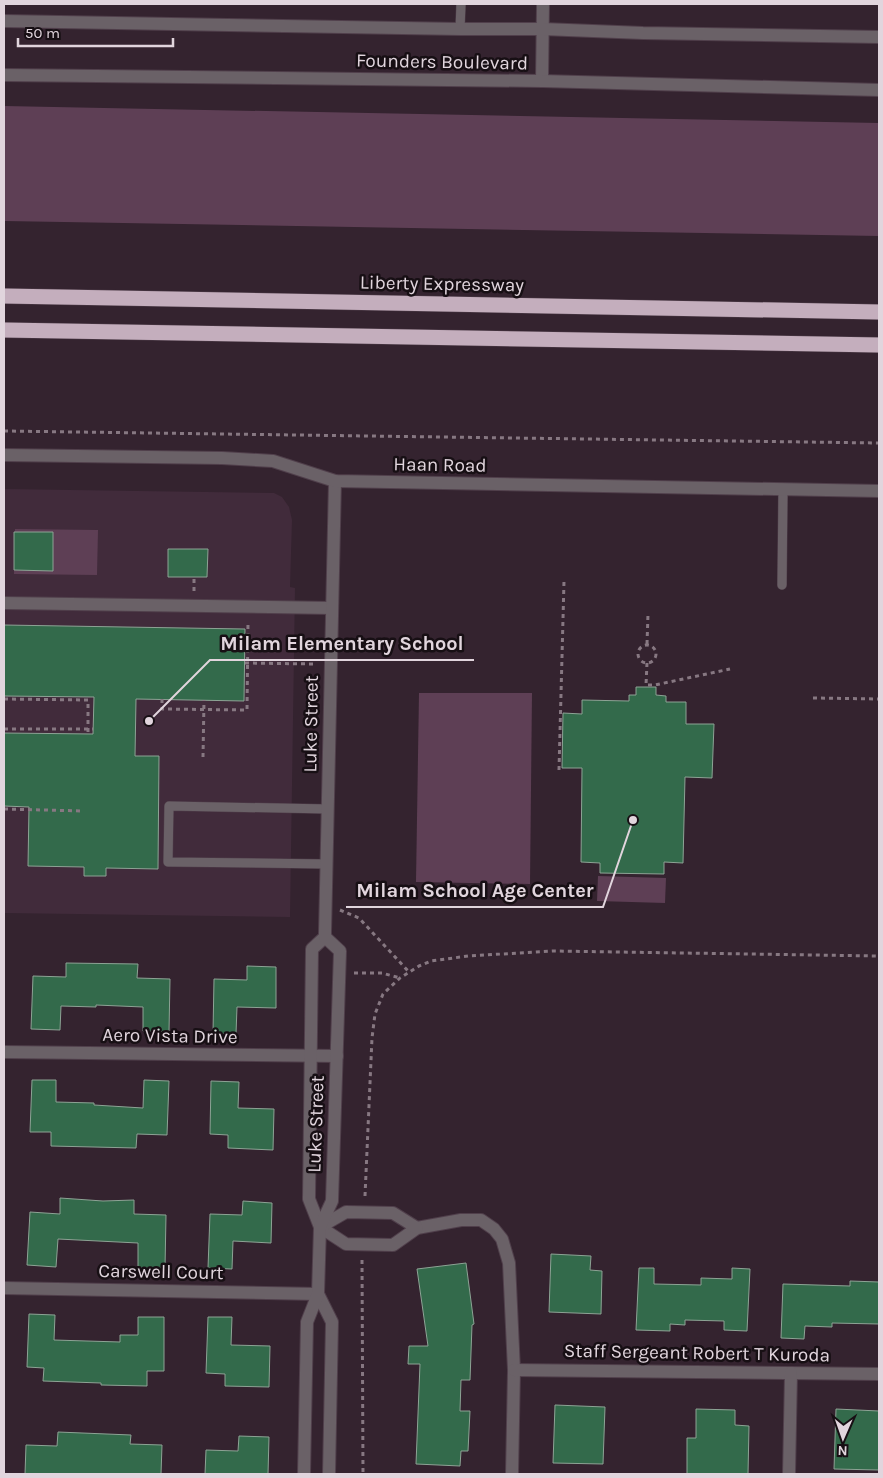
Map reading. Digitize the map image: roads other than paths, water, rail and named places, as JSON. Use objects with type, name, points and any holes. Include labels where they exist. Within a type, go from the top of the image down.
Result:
[{"type":"highway","name":"Liberty Expressway","points":[[4,296],[879,312]]},
{"type":"highway","points":[[4,330],[879,345]]},
{"type":"street","points":[[542,81],[543,4]]},
{"type":"street","name":"Founders Boulevard","points":[[4,22],[460,29],[542,28],[643,33],[879,38]]},
{"type":"street","name":"Founders Boulevard","points":[[4,75],[542,81],[879,90]]},
{"type":"street","name":"Haan Road","points":[[4,455],[222,458],[274,461],[335,481],[879,491]]},
{"type":"street","name":"Luke Street","points":[[320,1227],[309,1199],[312,949],[325,937],[335,481]]},
{"type":"street","points":[[4,603],[332,608]]},
{"type":"street","name":"Luke Street","points":[[304,1474],[306,1322],[318,1294],[320,1227],[332,1200],[340,951],[325,937]]},
{"type":"street","name":"Aero Vista Drive","points":[[4,1052],[337,1056]]},
{"type":"street","points":[[417,1228],[393,1213],[346,1212],[320,1227],[346,1244],[393,1245],[417,1228],[461,1220],[481,1220],[494,1229],[502,1239],[509,1263],[514,1370],[512,1474]]},
{"type":"street","name":"Carswell Court","points":[[4,1288],[318,1294]]},
{"type":"street","name":"Luke Street","points":[[318,1294],[332,1322],[329,1474]]},
{"type":"street","name":"Staff Sergeant Robert T Kuroda","points":[[514,1370],[879,1374]]},
{"type":"street","points":[[789,1474],[791,1373]]},
{"type":"lane","points":[[460,29],[461,4]]},
{"type":"lane","points":[[782,585],[783,490]]},
{"type":"lane","points":[[327,864],[168,862],[169,806],[328,809]]},
{"type":"place","name":"Milam Elementary School","points":[[149,721]]},
{"type":"place","name":"Milam School Age Center","points":[[633,820]]}]
